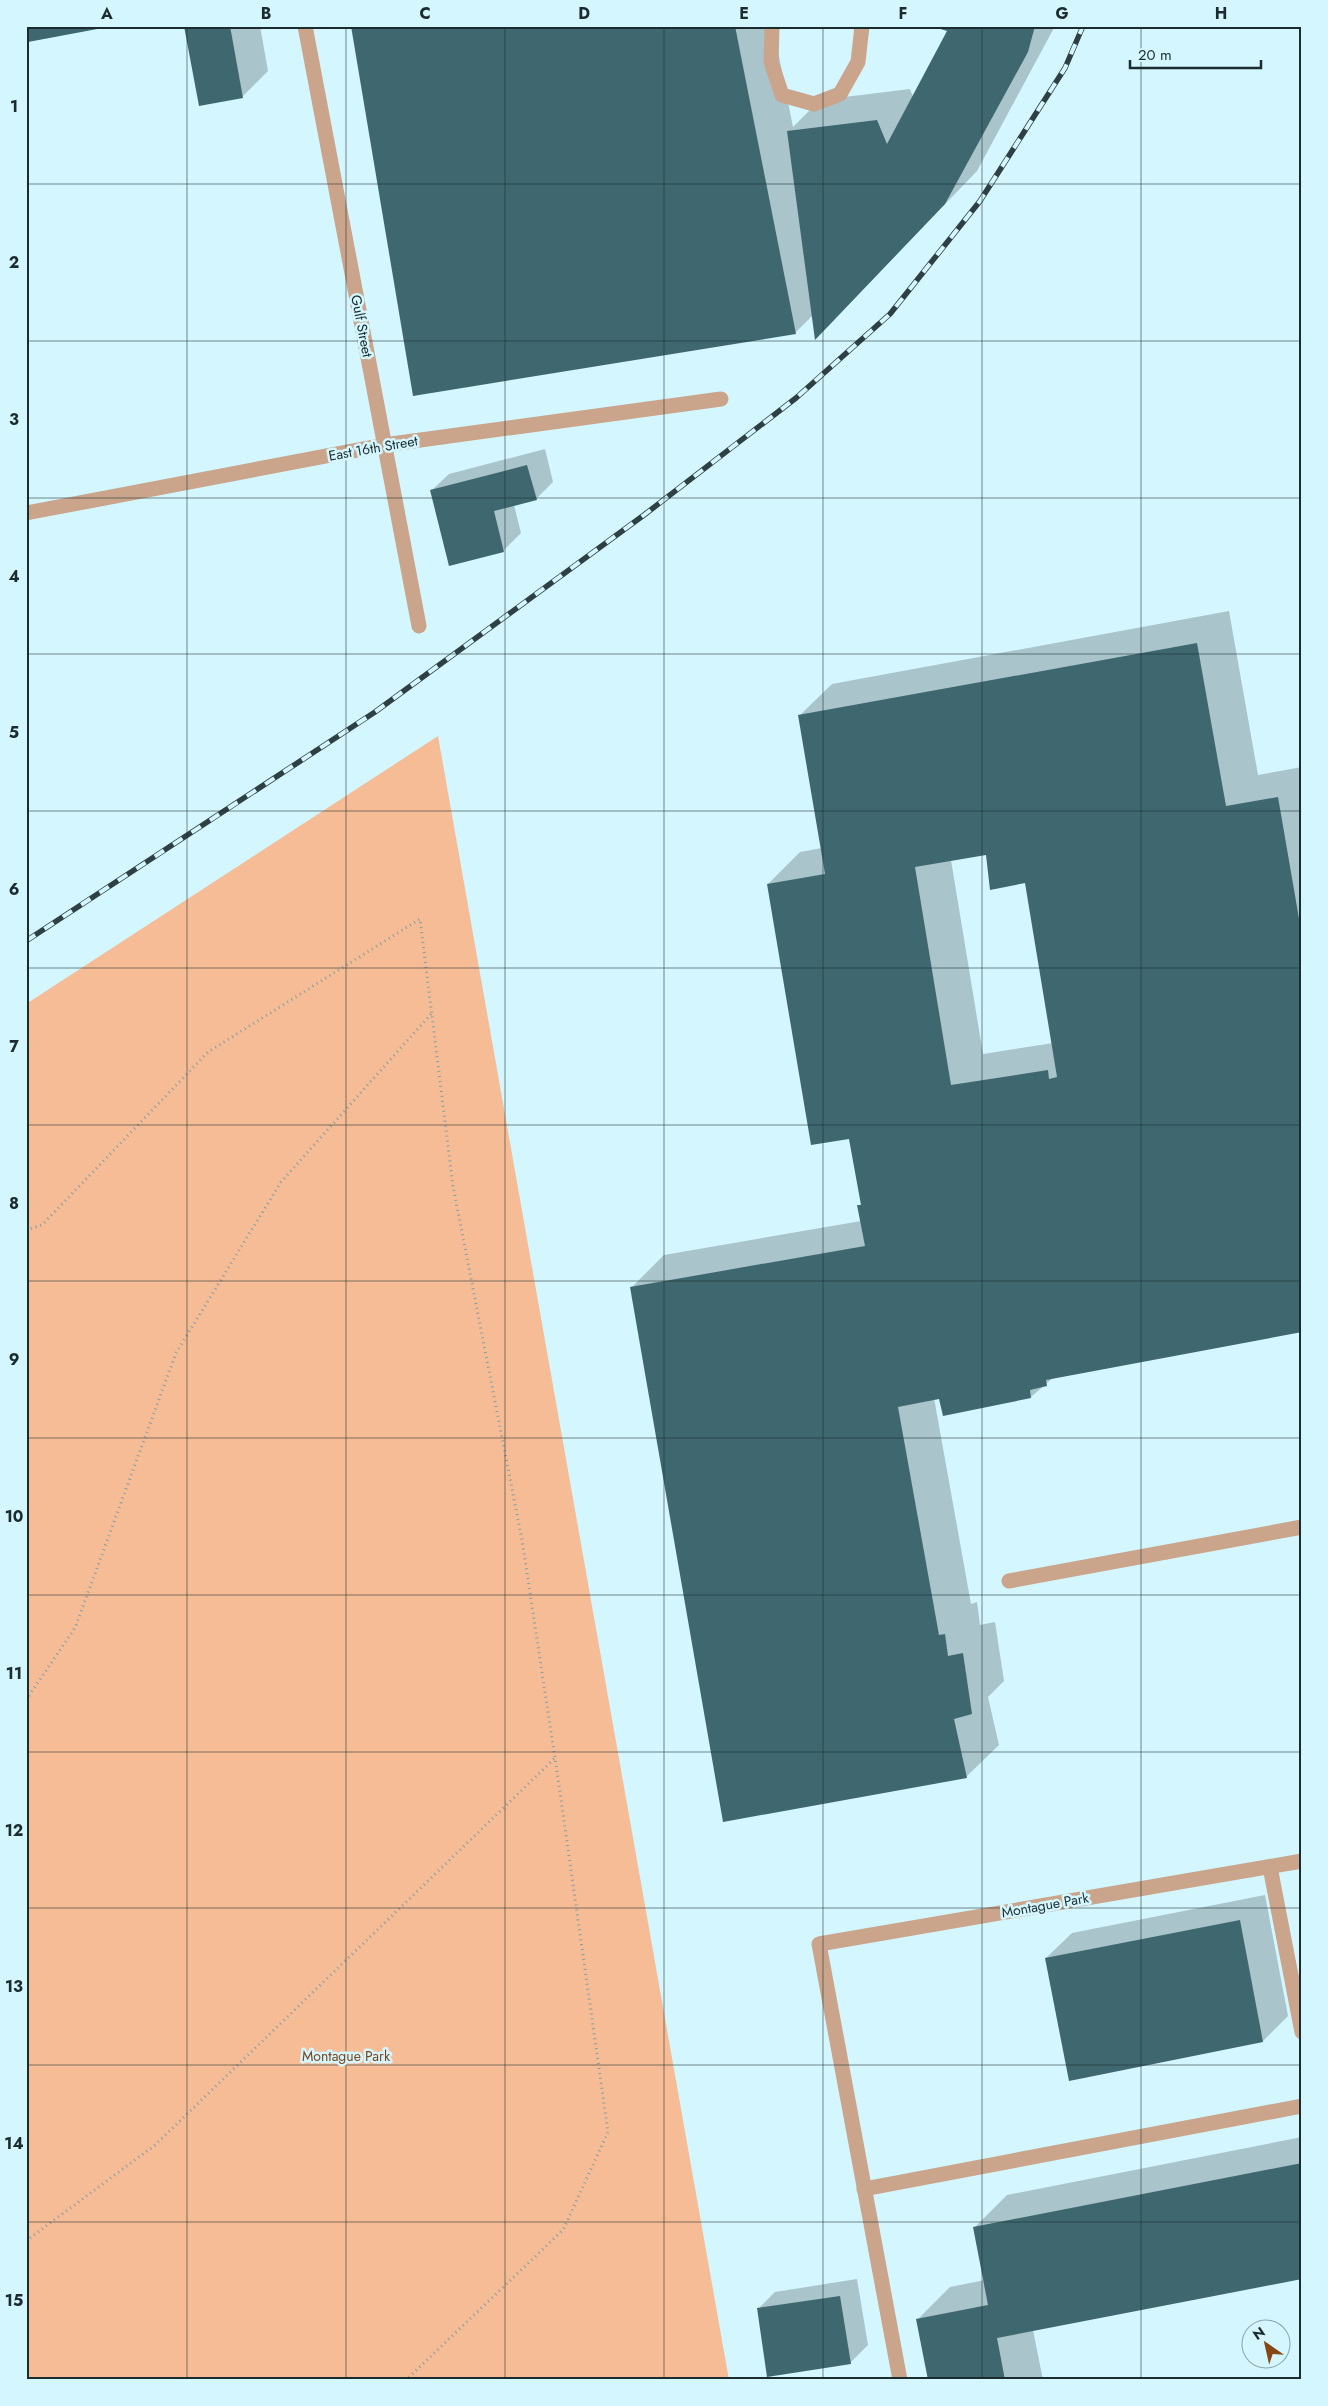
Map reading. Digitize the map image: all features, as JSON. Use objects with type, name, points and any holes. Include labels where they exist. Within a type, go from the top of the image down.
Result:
[{"type":"street","name":"Gulf Street","points":[[305,26],[419,626]]},
{"type":"street","points":[[772,26],[771,62],[782,95],[814,104],[840,94],[858,62],[862,26]]},
{"type":"street","name":"East 16th Street","points":[[26,512],[384,445],[722,399]]},
{"type":"street","points":[[1009,1581],[1302,1527]]},
{"type":"street","name":"Montague Park","points":[[864,2189],[819,1944],[1302,1861]]},
{"type":"street","points":[[1270,1866],[1302,2032]]},
{"type":"street","points":[[900,2380],[864,2189],[1302,2106]]},
{"type":"path","points":[[26,1230],[42,1225],[208,1052],[420,918],[453,1186],[522,1540],[608,2132],[563,2230],[406,2380]]},
{"type":"path","points":[[26,1700],[75,1628],[176,1353],[281,1182],[432,1013]]},
{"type":"path","points":[[26,2241],[155,2144],[555,1758]]},
{"type":"green space","name":"Montague Park","points":[[438,736],[729,2380],[26,2380],[26,1004]]},
{"type":"building","points":[[26,26],[108,26],[108,27],[28,42]]},
{"type":"building","points":[[184,26],[230,26],[243,98],[199,106]]},
{"type":"building","points":[[351,26],[735,26],[796,334],[413,396]]},
{"type":"building","points":[[931,26],[1035,26],[1028,52],[945,204],[815,340],[787,131],[877,120],[887,144],[947,31]]},
{"type":"building","points":[[527,465],[537,500],[494,511],[504,552],[449,566],[430,490]]},
{"type":"building","points":[[1197,643],[1226,806],[1278,797],[1302,936],[1302,1332],[1046,1380],[1047,1386],[1030,1390],[1031,1398],[943,1416],[939,1399],[898,1407],[939,1635],[945,1634],[948,1656],[963,1653],[972,1714],[954,1719],[967,1778],[723,1822],[630,1287],[865,1246],[857,1205],[861,1205],[849,1139],[811,1145],[767,884],[825,874],[798,715]],"holes":[[[986,855],[990,890],[1025,883],[1057,1077],[1049,1079],[1048,1070],[951,1085],[915,867]]]},
{"type":"building","points":[[1240,1920],[1263,2042],[1069,2081],[1045,1958]]},
{"type":"building","points":[[1302,2163],[1302,2279],[997,2338],[1005,2380],[928,2380],[916,2319],[988,2305],[973,2227]]},
{"type":"building","points":[[840,2296],[851,2364],[767,2377],[757,2308]]},
{"type":"railway","points":[[26,941],[375,712],[644,515],[796,398],[890,314],[980,201],[1065,68],[1083,26]]}]
